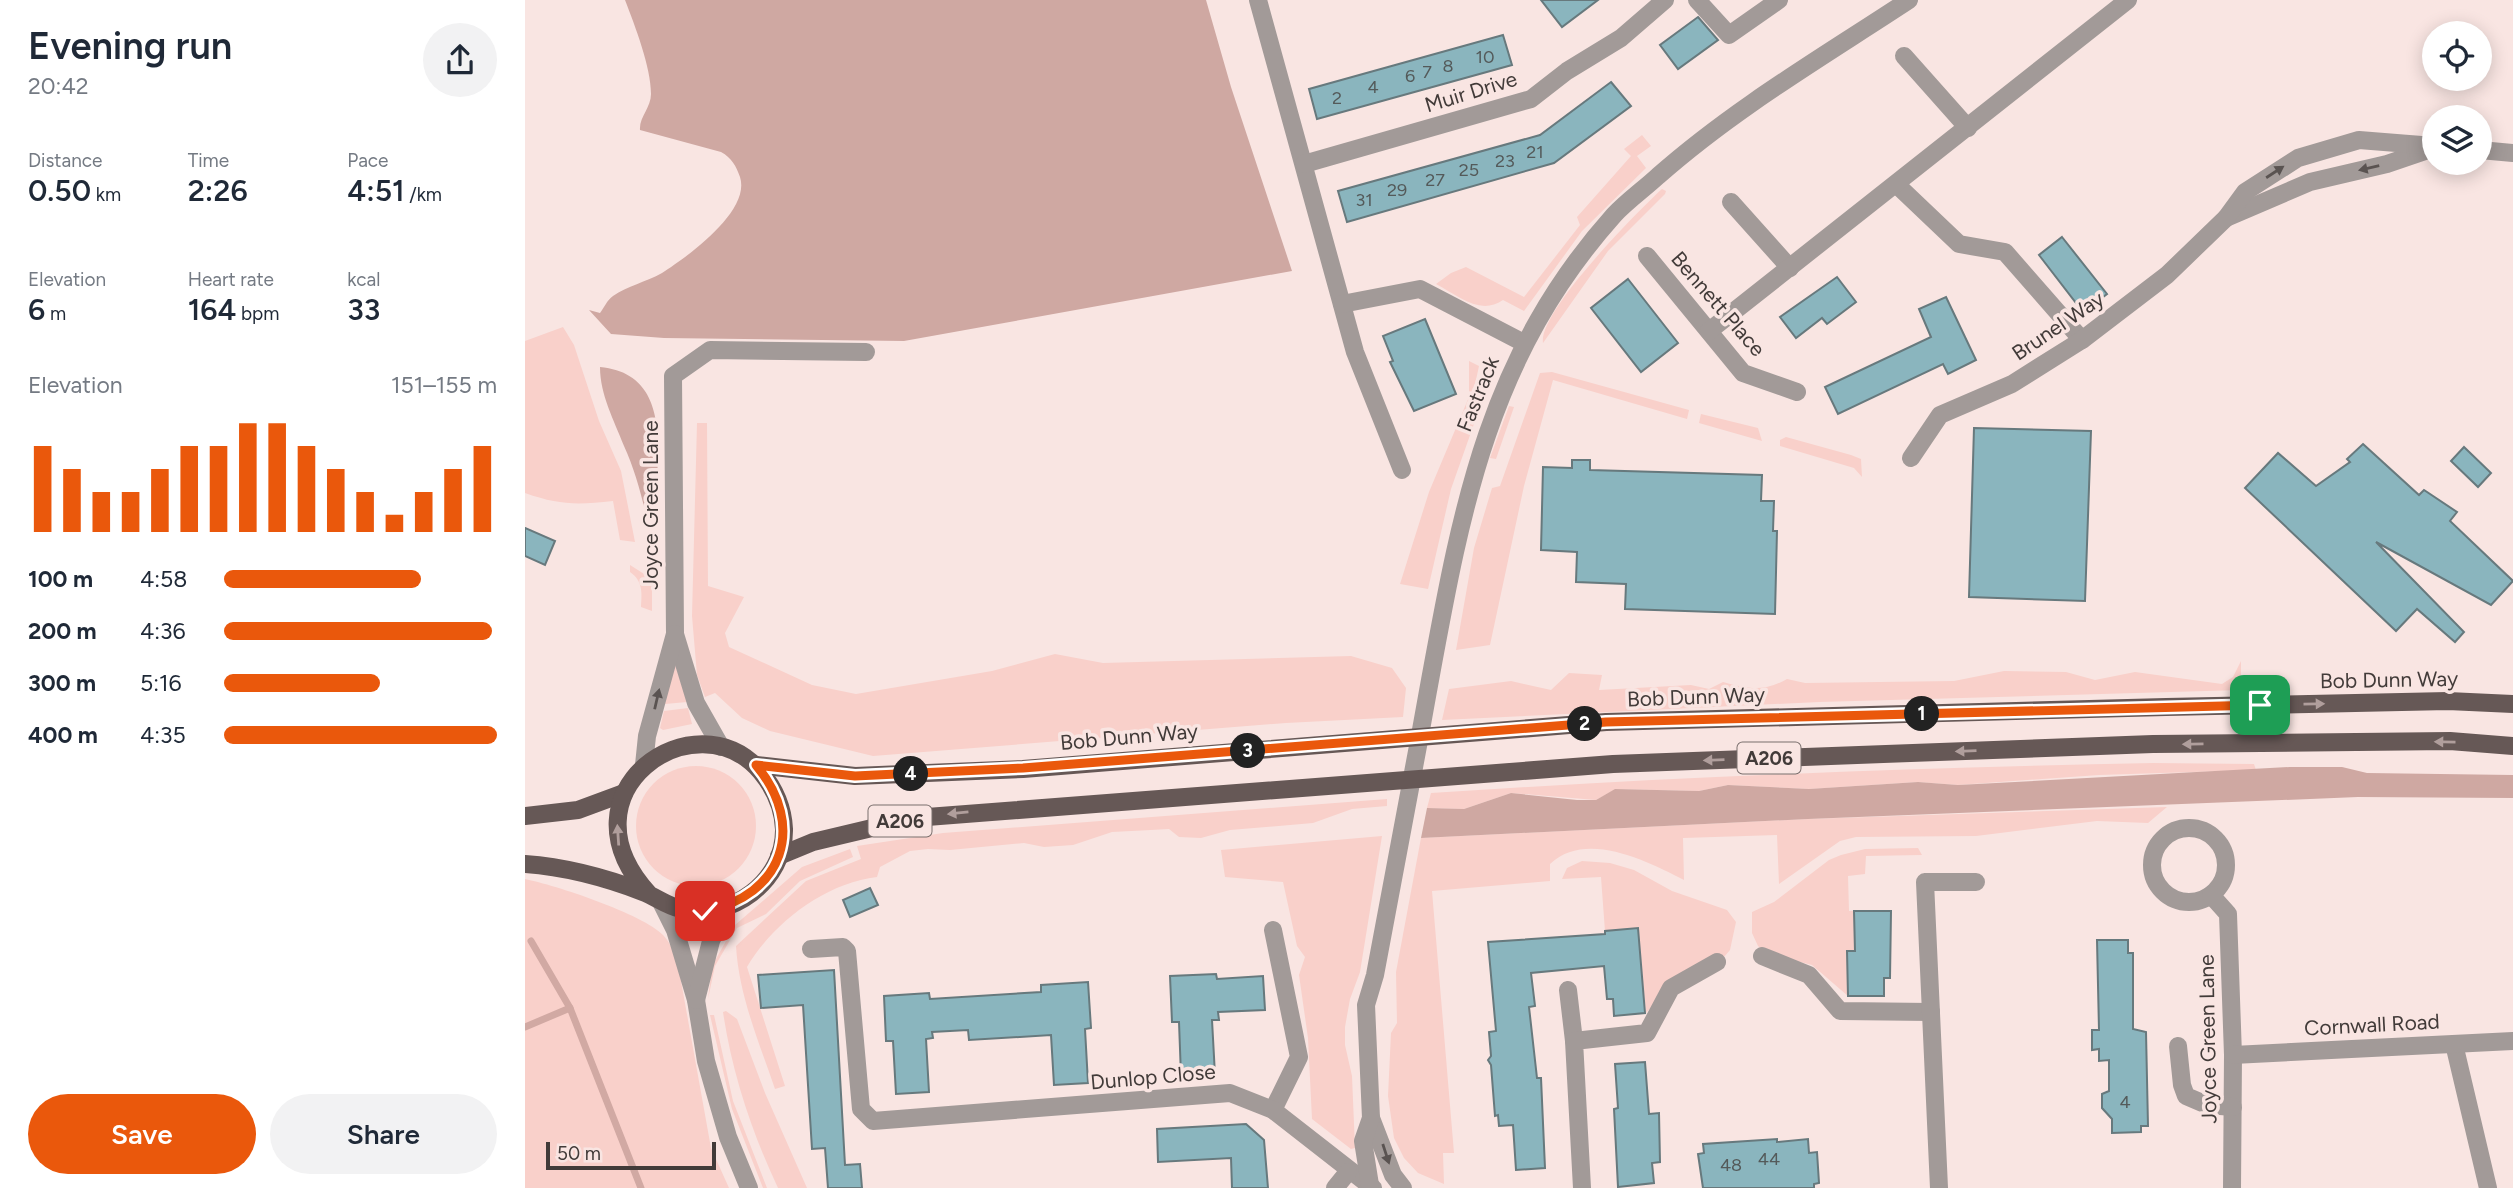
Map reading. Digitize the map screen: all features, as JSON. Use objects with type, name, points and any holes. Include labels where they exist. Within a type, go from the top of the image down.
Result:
[{"type":"main road","name":"Bob Dunn Way","points":[[756,765],[855,776],[1023,768],[1606,722],[2233,705],[2448,701],[2513,704]]},
{"type":"main road","name":"A206","points":[[779,856],[813,842],[914,818],[1613,764],[2153,744],[2450,741],[2513,746]]},
{"type":"main road","points":[[525,864],[600,875],[655,898],[682,909],[705,911],[727,907],[759,887],[779,856],[784,832],[781,807],[772,784],[756,765],[721,747],[694,744],[667,751],[644,765],[624,793],[617,820],[618,848],[630,873],[655,898]]},
{"type":"main road","points":[[525,816],[578,810],[624,793]]},
{"type":"street","points":[[1258,0],[1355,352],[1402,470]]},
{"type":"street","name":"Muir Drive","points":[[1304,164],[1531,99],[1567,71],[1621,38],[1665,0]]},
{"type":"street","points":[[1697,0],[1729,35],[1779,0]]},
{"type":"street","name":"Fastrack","points":[[1371,1118],[1366,1005],[1375,975],[1438,638],[1470,483],[1492,414],[1524,343],[1566,273],[1616,213],[1693,146],[1777,86],[1909,0]]},
{"type":"street","points":[[1709,331],[1896,186],[2128,0]]},
{"type":"street","points":[[1904,56],[1968,128]]},
{"type":"street","name":"Brunel Way","points":[[1911,458],[1940,415],[2012,384],[2082,340],[2167,275],[2226,218],[2245,192],[2298,158],[2359,140],[2422,146]]},
{"type":"street","name":"Brunel Way","points":[[2226,218],[2310,182],[2387,164],[2422,151]]},
{"type":"street","points":[[2492,151],[2513,153]]},
{"type":"street","points":[[1896,186],[1959,244],[2005,252],[2082,340]]},
{"type":"street","points":[[1731,202],[1790,268]]},
{"type":"street","name":"Bennett Place","points":[[1647,256],[1743,373],[1797,392]]},
{"type":"street","points":[[1342,304],[1420,289],[1524,343]]},
{"type":"street","name":"Joyce Green Lane","points":[[644,765],[647,736],[675,634],[673,376],[710,351],[866,352]]},
{"type":"street","name":"Joyce Green Lane","points":[[675,634],[696,703],[721,747]]},
{"type":"street","points":[[2192,828],[2204,831],[2215,838],[2224,851],[2227,863],[2223,880],[2211,895],[2187,902],[2168,896],[2159,887],[2153,873],[2152,860],[2156,848],[2169,833],[2192,828]]},
{"type":"street","points":[[1939,1188],[1925,882],[1976,882]]},
{"type":"street","name":"Joyce Green Lane","points":[[2211,895],[2228,914],[2233,1055],[2232,1188]]},
{"type":"street","points":[[655,898],[675,930],[697,1000],[706,1061],[728,1137],[749,1188]]},
{"type":"street","points":[[697,1000],[711,942],[727,907]]},
{"type":"street","points":[[1273,930],[1299,1057],[1273,1110]]},
{"type":"street","name":"Dunlop Close","points":[[811,949],[843,947],[846,951],[861,1109],[873,1121],[1230,1093],[1273,1110],[1348,1171],[1376,1187]]},
{"type":"street","points":[[1762,957],[1809,975],[1840,1011],[1931,1012]]},
{"type":"street","points":[[1574,1041],[1647,1033],[1671,988],[1717,962]]},
{"type":"street","points":[[1568,990],[1574,1041],[1582,1188]]},
{"type":"street","name":"Cornwall Road","points":[[2233,1055],[2513,1041]]},
{"type":"street","points":[[2454,1044],[2489,1188]]},
{"type":"street","points":[[2178,1046],[2182,1085],[2186,1096],[2207,1105],[2233,1107]]},
{"type":"street","points":[[1371,1118],[1363,1141],[1376,1187]]},
{"type":"street","points":[[1371,1118],[1393,1175],[1403,1188]]},
{"type":"street","points":[[1335,1188],[1348,1171]]},
{"type":"shaded area","points":[[625,0],[1206,0],[1231,87],[1292,271],[904,341],[664,338],[611,334],[589,310],[600,313],[613,296],[662,273],[701,245],[727,218],[741,190],[740,177],[735,166],[721,152],[640,130],[649,104],[650,83],[642,47]]},
{"type":"shaded area","points":[[1642,135],[1651,146],[1637,156],[1646,168],[1582,231],[1524,311],[1503,300],[1486,306],[1478,305],[1461,299],[1436,284],[1451,273],[1466,267],[1524,297],[1580,225],[1577,217],[1631,156],[1624,149]]},
{"type":"shaded area","points":[[1662,189],[1666,191],[1665,194],[1608,251],[1543,343],[1546,328],[1572,286],[1612,239]]},
{"type":"shaded area","points":[[563,327],[574,345],[599,421],[621,471],[635,542],[620,540],[613,501],[568,503],[525,493],[525,341]]},
{"type":"shaded area","points":[[1469,361],[1479,366],[1468,417],[1475,421],[1451,489],[1428,589],[1400,584],[1429,492],[1469,397]]},
{"type":"shaded area","points":[[600,367],[624,373],[640,385],[650,401],[656,421],[658,443],[655,511],[651,516],[646,514],[634,471],[608,407],[602,388]]},
{"type":"shaded area","points":[[1552,372],[1689,410],[1687,419],[1553,380],[1524,486],[1490,645],[1456,650],[1474,548],[1492,488],[1500,486],[1540,373]]},
{"type":"shaded area","points":[[1509,406],[1514,407],[1496,459],[1490,458]]},
{"type":"shaded area","points":[[1701,414],[1758,428],[1762,441],[1699,423]]},
{"type":"shaded area","points":[[697,423],[707,423],[708,586],[744,597],[725,633],[729,647],[812,685],[856,694],[992,671],[1055,654],[1103,663],[1351,656],[1392,668],[1406,688],[1403,717],[1286,723],[873,756],[770,731],[742,718],[715,693],[705,697],[697,675],[692,616]]},
{"type":"shaded area","points":[[1786,437],[1861,459],[1862,477],[1854,468],[1780,446],[1780,440]]},
{"type":"shaded area","points":[[630,565],[652,579],[652,611],[641,607],[641,588],[630,572]]},
{"type":"shaded area","points":[[673,657],[687,702],[665,704]]},
{"type":"shaded area","points":[[2241,661],[2241,690],[1819,702],[1442,720],[1449,689],[1511,681],[1551,690],[1569,673],[1602,675],[1599,690],[1691,685],[1709,689],[1723,682],[1763,688],[1787,679],[1805,683],[1954,681],[2004,671],[2066,672],[2095,680],[2135,672],[2222,684],[2233,677]]},
{"type":"shaded area","points":[[688,708],[692,724],[663,730],[660,728],[664,711]]},
{"type":"shaded area","points":[[2153,763],[2254,764],[2256,770],[2099,775],[1958,785],[1918,782],[1809,789],[1728,785],[1699,791],[1616,789],[1596,800],[1511,793],[1464,809],[1427,808],[1431,793],[1521,787],[1792,774]]},
{"type":"shaded area","points":[[696,766],[719,771],[738,784],[751,803],[756,826],[751,849],[738,868],[719,881],[696,886],[673,881],[654,868],[641,849],[636,826],[641,803],[654,784],[673,771]]},
{"type":"shaded area","points":[[2290,767],[2342,767],[2367,773],[2513,775],[2513,798],[2358,797],[1421,838],[1427,808],[1464,809],[1511,793],[1596,800],[1615,789],[1699,791],[1728,785],[1809,789],[1918,782],[1958,785]]},
{"type":"shaded area","points":[[1387,799],[1387,806],[1352,809],[1313,823],[1230,830],[1201,838],[1179,837],[1169,829],[1112,832],[1073,845],[1044,847],[1024,843],[910,851],[880,867],[877,877],[838,887],[802,908],[771,935],[747,967],[785,1086],[775,1089],[745,1001],[736,946],[806,881],[861,859],[857,846],[943,833]]},
{"type":"shaded area","points":[[2167,807],[2148,823],[2097,821],[1976,836],[1856,837],[1840,841],[1779,884],[1777,835],[1683,838],[1684,880],[1617,852],[1581,849],[1565,854],[1550,864],[1550,881],[1432,891],[1454,1153],[1443,1153],[1444,1184],[1418,1173],[1404,1158],[1394,1138],[1388,1096],[1391,1033],[1397,1023],[1396,972],[1421,838],[1808,819]]},
{"type":"shaded area","points":[[1382,836],[1360,972],[1350,999],[1345,1027],[1345,1045],[1352,1076],[1355,1148],[1351,1149],[1312,1119],[1308,1038],[1299,975],[1305,957],[1297,946],[1283,882],[1225,877],[1221,850]]},
{"type":"shaded area","points":[[1918,848],[1922,855],[1866,856],[1865,874],[1848,876],[1849,911],[1854,911],[1855,951],[1847,952],[1848,996],[1812,965],[1766,953],[1758,946],[1752,933],[1752,912],[1774,902],[1829,860],[1865,849]]},
{"type":"shaded area","points":[[850,849],[853,857],[800,881],[766,914],[737,928],[715,966],[708,999],[712,966],[735,925],[802,867]]},
{"type":"shaded area","points":[[1582,861],[1610,863],[1634,870],[1672,891],[1727,910],[1736,922],[1730,950],[1724,957],[1708,963],[1670,987],[1646,1013],[1638,928],[1605,931],[1601,877],[1562,879],[1567,868]]},
{"type":"shaded area","points":[[525,879],[577,894],[637,918],[666,939],[679,970],[711,1148],[729,1188],[525,1188]]},
{"type":"shaded area","points":[[726,1011],[737,1019],[765,1093],[807,1188],[778,1188],[760,1146],[738,1080],[723,1012]]},
{"type":"shaded area","points":[[710,1015],[714,1015],[733,1101],[767,1188],[763,1188],[732,1109]]},
{"type":"building","points":[[1541,0],[1598,0],[1562,27]]},
{"type":"building","points":[[1698,17],[1718,40],[1678,69],[1660,45]]},
{"type":"building","points":[[1503,35],[1512,65],[1317,119],[1309,89]]},
{"type":"building","points":[[1611,82],[1631,106],[1554,163],[1347,222],[1338,191],[1540,135]]},
{"type":"building","points":[[2062,237],[2107,294],[2083,312],[2039,255]]},
{"type":"building","points":[[1837,277],[1856,302],[1827,324],[1822,318],[1796,338],[1780,317]]},
{"type":"building","points":[[1628,279],[1678,343],[1641,372],[1591,308]]},
{"type":"building","points":[[1946,297],[1976,360],[1948,374],[1943,364],[1838,414],[1825,387],[1931,337],[1919,309]]},
{"type":"building","points":[[1425,319],[1456,394],[1414,411],[1390,362],[1393,361],[1383,336]]},
{"type":"building","points":[[1974,428],[2091,431],[2085,601],[1969,597]]},
{"type":"building","points":[[2363,444],[2419,495],[2424,490],[2457,512],[2450,521],[2513,581],[2491,605],[2376,542],[2464,632],[2455,642],[2417,609],[2396,631],[2245,488],[2278,453],[2316,486],[2350,462],[2347,459]]},
{"type":"building","points":[[2464,447],[2491,473],[2478,487],[2451,461]]},
{"type":"building","points":[[1572,460],[1590,460],[1590,470],[1762,475],[1761,501],[1774,501],[1773,531],[1777,531],[1775,614],[1625,609],[1626,584],[1576,582],[1577,552],[1541,550],[1543,467],[1572,468]]},
{"type":"building","points":[[525,528],[555,541],[545,565],[525,556]]},
{"type":"building","points":[[870,888],[878,905],[850,917],[843,900]]},
{"type":"building","points":[[1854,911],[1891,911],[1890,978],[1884,978],[1884,996],[1848,996],[1847,951],[1855,951]]},
{"type":"building","points":[[1638,928],[1645,1013],[1614,1016],[1613,999],[1607,999],[1604,966],[1531,973],[1535,1006],[1529,1007],[1537,1078],[1541,1078],[1545,1168],[1516,1170],[1513,1125],[1499,1126],[1498,1115],[1495,1116],[1491,1065],[1488,1060],[1491,1056],[1489,1032],[1496,1031],[1488,942],[1605,934],[1605,931]]},
{"type":"building","points":[[2097,940],[2128,940],[2128,953],[2133,953],[2133,1029],[2146,1032],[2148,1126],[2141,1126],[2141,1132],[2112,1133],[2112,1119],[2102,1108],[2102,1094],[2109,1091],[2109,1060],[2099,1061],[2099,1049],[2092,1050],[2092,1030],[2099,1030]]},
{"type":"building","points":[[834,970],[845,1165],[860,1164],[862,1188],[828,1188],[825,1148],[812,1149],[803,1005],[761,1008],[758,975]]},
{"type":"building","points":[[1216,974],[1217,979],[1263,976],[1265,1010],[1218,1012],[1219,1020],[1212,1020],[1215,1075],[1181,1076],[1179,1022],[1172,1022],[1170,976]]},
{"type":"building","points":[[1088,982],[1091,1028],[1085,1029],[1088,1083],[1054,1085],[1051,1035],[969,1040],[968,1030],[932,1032],[933,1038],[926,1039],[929,1092],[896,1094],[893,1041],[886,1041],[884,996],[929,993],[930,999],[1041,992],[1041,985]]},
{"type":"building","points":[[1645,1062],[1649,1114],[1659,1113],[1660,1162],[1652,1163],[1654,1183],[1618,1187],[1615,1064]]},
{"type":"building","points":[[1246,1124],[1264,1140],[1268,1188],[1232,1188],[1231,1158],[1158,1162],[1157,1129]]},
{"type":"building","points":[[1777,1139],[1777,1142],[1808,1139],[1809,1153],[1817,1152],[1819,1183],[1814,1184],[1814,1188],[1703,1188],[1698,1154],[1704,1153],[1703,1144]]},
{"type":"waterway","points":[[531,941],[570,1008],[641,1188]]},
{"type":"waterway","points":[[525,1027],[570,1008]]},
{"type":"route","points":[[705,911],[727,907],[744,899],[771,873],[779,856],[784,832],[781,807],[772,784],[756,765],[855,776],[1023,768],[1606,722],[2260,705]]}]
